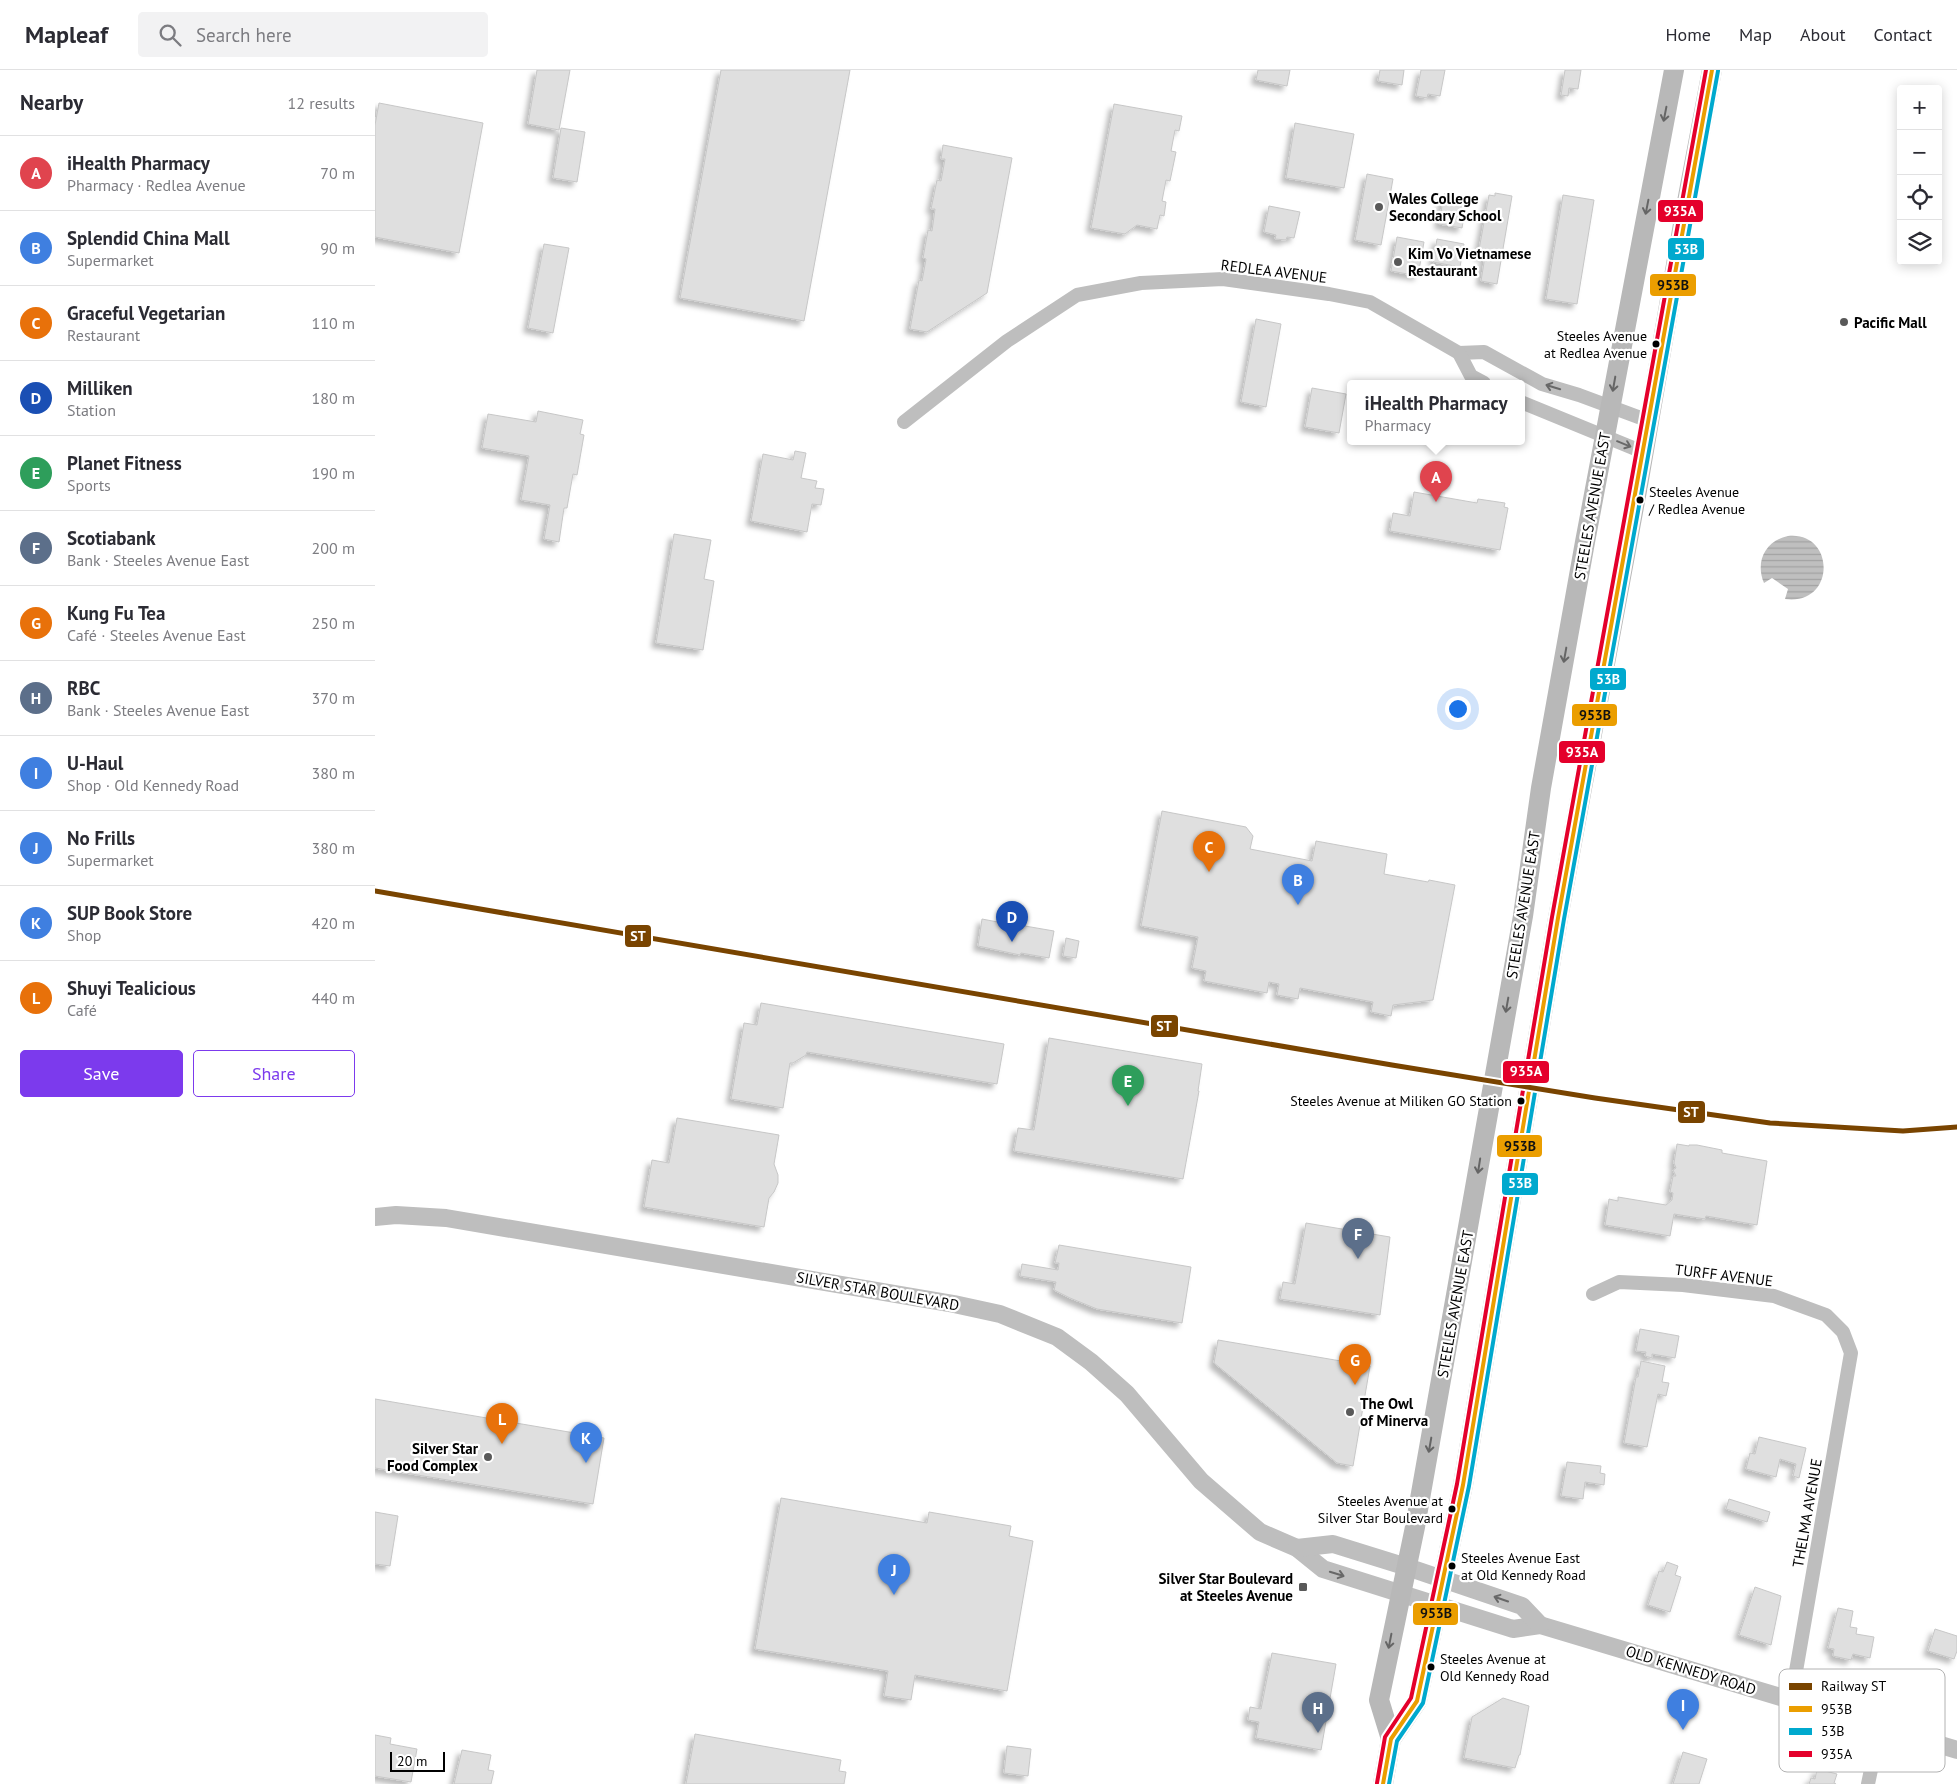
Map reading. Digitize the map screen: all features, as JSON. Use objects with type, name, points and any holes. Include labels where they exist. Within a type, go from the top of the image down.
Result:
[{"type":"main road","name":"STEELES AVENUE EAST","points":[[1391,1739],[1379,1700],[1415,1527],[1467,1242],[1523,916],[1541,788],[1610,406],[1674,70]]},
{"type":"main road","name":"STEELES AVENUE EAST","points":[[1383,1784],[1391,1739],[1417,1701],[1464,1476],[1492,1320],[1511,1191],[1558,918],[1712,70]]},
{"type":"street","name":"REDLEA AVENUE","points":[[904,422],[1007,341],[1077,295],[1141,283],[1223,279],[1329,294],[1370,302],[1459,353]]},
{"type":"street","points":[[1479,380],[1471,376],[1459,353],[1484,352],[1542,384],[1649,421]]},
{"type":"street","points":[[1525,404],[1643,452]]},
{"type":"street","name":"SILVER STAR BOULEVARD","points":[[375,1217],[396,1215],[446,1218],[954,1304],[1001,1314],[1057,1337],[1091,1362],[1127,1394],[1201,1481],[1260,1532],[1297,1548],[1323,1569],[1437,1606]]},
{"type":"street","name":"TURFF AVENUE","points":[[1593,1294],[1619,1282],[1683,1284],[1774,1296],[1826,1315],[1843,1332]]},
{"type":"street","name":"THELMA AVENUE","points":[[1796,1669],[1851,1353],[1843,1332]]},
{"type":"street","name":"SILVER STAR BOULEVARD","points":[[1297,1548],[1333,1544],[1407,1567]]},
{"type":"street","name":"OLD KENNEDY ROAD","points":[[1407,1567],[1522,1606],[1540,1625]]},
{"type":"street","name":"OLD KENNEDY ROAD","points":[[1437,1606],[1513,1629],[1540,1625],[1779,1696]]},
{"type":"street","name":"OLD KENNEDY ROAD","points":[[1945,1746],[1957,1750]]},
{"type":"shaded area","points":[[1788,536],[1804,538],[1815,545],[1822,556],[1824,568],[1821,581],[1814,591],[1802,598],[1785,599],[1788,589],[1772,578],[1764,583],[1762,575],[1762,560],[1768,548],[1773,542]]},
{"type":"building","points":[[537,70],[570,70],[559,130],[528,124]]},
{"type":"building","points":[[721,70],[850,70],[804,321],[680,298]]},
{"type":"building","points":[[1258,70],[1290,70],[1287,86],[1256,80]]},
{"type":"building","points":[[1380,70],[1404,70],[1402,85],[1378,81]]},
{"type":"building","points":[[1421,70],[1445,70],[1440,96],[1428,94],[1427,98],[1416,96]]},
{"type":"building","points":[[1565,70],[1581,70],[1578,89],[1569,88],[1568,96],[1561,95]]},
{"type":"building","points":[[379,103],[483,123],[459,253],[375,237],[375,125]]},
{"type":"building","points":[[1114,104],[1182,116],[1179,131],[1175,130],[1171,151],[1176,152],[1170,181],[1166,180],[1162,201],[1166,202],[1164,216],[1160,215],[1157,229],[1137,225],[1125,234],[1091,228]]},
{"type":"building","points":[[1295,123],[1354,134],[1344,188],[1286,178]]},
{"type":"building","points":[[561,128],[585,132],[577,182],[553,178]]},
{"type":"building","points":[[943,145],[1012,158],[987,293],[927,332],[910,329],[919,280],[922,281],[926,259],[923,258],[928,230],[932,231],[935,209],[931,209],[937,180],[941,181],[945,159],[941,159]]},
{"type":"building","points":[[1367,174],[1393,179],[1381,245],[1355,240]]},
{"type":"building","points":[[1495,193],[1512,196],[1497,284],[1481,281],[1485,256],[1478,255],[1489,195],[1495,196]]},
{"type":"building","points":[[1444,194],[1467,199],[1462,228],[1439,224]]},
{"type":"building","points":[[1563,195],[1594,200],[1577,304],[1546,299]]},
{"type":"building","points":[[1269,206],[1300,212],[1294,238],[1287,237],[1286,240],[1275,239],[1276,235],[1264,232]]},
{"type":"building","points":[[1397,237],[1424,242],[1418,276],[1391,271]]},
{"type":"building","points":[[1437,239],[1464,244],[1460,267],[1433,262]]},
{"type":"building","points":[[544,244],[569,248],[553,333],[528,328]]},
{"type":"building","points":[[1256,319],[1281,324],[1266,407],[1241,402]]},
{"type":"building","points":[[1312,388],[1346,394],[1339,433],[1305,427]]},
{"type":"building","points":[[538,411],[583,420],[580,434],[584,435],[577,475],[573,474],[567,508],[564,508],[559,542],[544,539],[550,505],[521,500],[529,456],[482,448],[488,414],[536,422]]},
{"type":"building","points":[[795,451],[806,453],[801,478],[817,481],[815,488],[824,489],[821,505],[812,504],[807,532],[751,521],[763,454],[793,460]]},
{"type":"building","points":[[1414,492],[1477,503],[1478,499],[1505,503],[1504,507],[1508,508],[1500,550],[1390,531],[1393,513],[1410,516]]},
{"type":"building","points":[[674,534],[711,540],[704,579],[714,581],[703,650],[656,643]]},
{"type":"building","points":[[1162,811],[1246,827],[1253,836],[1250,849],[1312,861],[1316,841],[1387,854],[1384,874],[1455,885],[1433,1000],[1393,1005],[1391,1016],[1371,1012],[1373,1002],[1300,988],[1298,999],[1277,995],[1279,984],[1269,982],[1267,993],[1204,981],[1206,971],[1192,968],[1198,937],[1141,926]]},
{"type":"building","points":[[982,919],[1008,924],[1008,921],[1026,924],[1025,926],[1054,931],[1049,958],[1021,953],[1020,955],[978,946]]},
{"type":"building","points":[[1066,938],[1079,941],[1076,958],[1063,956]]},
{"type":"building","points":[[761,1003],[1004,1044],[997,1084],[807,1052],[806,1055],[790,1063],[783,1108],[731,1099],[744,1023],[757,1025]]},
{"type":"building","points":[[1049,1038],[1202,1064],[1183,1179],[1014,1151],[1018,1128],[1034,1130]]},
{"type":"building","points":[[677,1118],[779,1135],[774,1164],[778,1175],[778,1183],[769,1198],[764,1227],[644,1207],[652,1160],[669,1163]]},
{"type":"building","points":[[1677,1144],[1697,1145],[1722,1150],[1722,1153],[1767,1161],[1757,1225],[1706,1216],[1705,1219],[1674,1214],[1670,1236],[1605,1225],[1609,1199],[1618,1201],[1618,1197],[1666,1205],[1672,1200],[1673,1193],[1670,1192],[1673,1176],[1676,1176],[1673,1170],[1676,1168],[1674,1163]]},
{"type":"building","points":[[1306,1223],[1390,1237],[1380,1315],[1280,1299],[1283,1282],[1295,1284]]},
{"type":"building","points":[[1059,1245],[1191,1267],[1182,1323],[1097,1309],[1054,1290],[1056,1282],[1020,1276],[1022,1264],[1058,1270],[1059,1263],[1055,1263]]},
{"type":"building","points":[[1640,1329],[1679,1336],[1675,1358],[1652,1354],[1652,1358],[1645,1356],[1646,1352],[1636,1351]]},
{"type":"building","points":[[1218,1340],[1370,1366],[1353,1466],[1337,1463],[1214,1363]]},
{"type":"building","points":[[1641,1361],[1665,1366],[1662,1382],[1669,1383],[1666,1396],[1658,1394],[1647,1447],[1624,1443],[1636,1377],[1638,1377]]},
{"type":"building","name":"Silver Star Food Complex","points":[[375,1399],[604,1438],[593,1504],[375,1468]]},
{"type":"building","points":[[1759,1437],[1806,1448],[1799,1478],[1793,1476],[1796,1464],[1780,1459],[1776,1477],[1746,1469],[1750,1453],[1755,1454]]},
{"type":"building","points":[[1567,1462],[1601,1466],[1600,1473],[1605,1474],[1604,1485],[1585,1482],[1583,1499],[1561,1496]]},
{"type":"building","points":[[781,1498],[927,1523],[929,1512],[1011,1526],[1009,1536],[1033,1541],[1007,1691],[915,1675],[911,1700],[884,1696],[888,1671],[755,1649]]},
{"type":"building","points":[[1729,1499],[1770,1512],[1767,1522],[1726,1509]]},
{"type":"building","points":[[375,1512],[398,1516],[390,1566],[375,1564]]},
{"type":"building","points":[[1667,1562],[1678,1566],[1675,1575],[1681,1577],[1670,1612],[1648,1605],[1659,1571],[1663,1572]]},
{"type":"building","points":[[1755,1587],[1781,1596],[1771,1645],[1739,1635]]},
{"type":"building","points":[[1838,1608],[1853,1611],[1850,1627],[1857,1628],[1856,1634],[1874,1637],[1870,1658],[1853,1654],[1851,1660],[1833,1656],[1834,1649],[1828,1648]]},
{"type":"building","points":[[1935,1629],[1957,1636],[1957,1651],[1954,1659],[1928,1651]]},
{"type":"building","points":[[1272,1653],[1336,1664],[1321,1750],[1256,1738],[1259,1722],[1248,1720],[1250,1707],[1261,1709]]},
{"type":"building","points":[[1503,1698],[1529,1706],[1520,1755],[1515,1768],[1464,1758],[1472,1717]]},
{"type":"building","points":[[695,1734],[841,1760],[839,1771],[846,1772],[844,1784],[686,1784]]},
{"type":"building","points":[[375,1735],[391,1738],[390,1744],[417,1749],[411,1782],[375,1776]]},
{"type":"building","points":[[1007,1746],[1031,1749],[1028,1776],[1004,1773]]},
{"type":"building","points":[[462,1750],[491,1755],[488,1770],[494,1771],[491,1784],[454,1784]]},
{"type":"building","points":[[1683,1752],[1707,1759],[1699,1784],[1673,1784]]},
{"type":"building","points":[[1816,1772],[1837,1774],[1834,1783],[1836,1784],[1809,1784],[1811,1778],[1815,1779]]},
{"type":"rail line","name":"ST","points":[[375,891],[1595,1098],[1770,1123],[1903,1131],[1957,1127]]},
{"type":"transit line","name":"935A","points":[[1377,1783],[1385,1737],[1411,1698],[1457,1484],[1552,917],[1706,70]]},
{"type":"transit line","name":"953B","points":[[1383,1784],[1391,1739],[1417,1701],[1463,1485],[1558,918],[1712,70]]},
{"type":"transit line","name":"53B","points":[[1389,1784],[1397,1741],[1423,1703],[1469,1486],[1564,919],[1718,71]]},
{"type":"place","name":"Wales College Secondary School","points":[[1379,207]]},
{"type":"place","name":"Kim Vo Vietnamese Restaurant","points":[[1398,262]]},
{"type":"place","name":"Pacific Mall","points":[[1844,322]]},
{"type":"place","name":"Steeles Avenue at Redlea Avenue","points":[[1656,344]]},
{"type":"place","name":"Steeles Avenue / Redlea Avenue","points":[[1640,500]]},
{"type":"place","name":"iHealth Pharmacy","points":[[1436,502]]},
{"type":"place","name":"Graceful Vegetarian","points":[[1209,872]]},
{"type":"place","name":"Splendid China Mall","points":[[1298,905]]},
{"type":"place","name":"Milliken","points":[[1012,942]]},
{"type":"place","name":"Steeles Avenue at Miliken GO Station","points":[[1521,1101]]},
{"type":"place","name":"Planet Fitness","points":[[1128,1106]]},
{"type":"place","name":"Scotiabank","points":[[1358,1259]]},
{"type":"place","name":"Kung Fu Tea","points":[[1355,1385]]},
{"type":"place","name":"The Owl of Minerva","points":[[1350,1412]]},
{"type":"place","name":"Shuyi Tealicious","points":[[502,1444]]},
{"type":"place","name":"Silver Star Food Complex","points":[[488,1457]]},
{"type":"place","name":"SUP Book Store","points":[[586,1463]]},
{"type":"place","name":"Steeles Avenue at Silver Star Boulevard","points":[[1452,1509]]},
{"type":"place","name":"Steeles Avenue East at Old Kennedy Road","points":[[1452,1566]]},
{"type":"place","name":"Silver Star Boulevard at Steeles Avenue","points":[[1303,1587]]},
{"type":"place","name":"No Frills","points":[[894,1595]]},
{"type":"place","name":"Steeles Avenue at Old Kennedy Road","points":[[1431,1667]]},
{"type":"place","name":"U-Haul","points":[[1683,1730]]},
{"type":"place","name":"RBC","points":[[1318,1733]]}]
